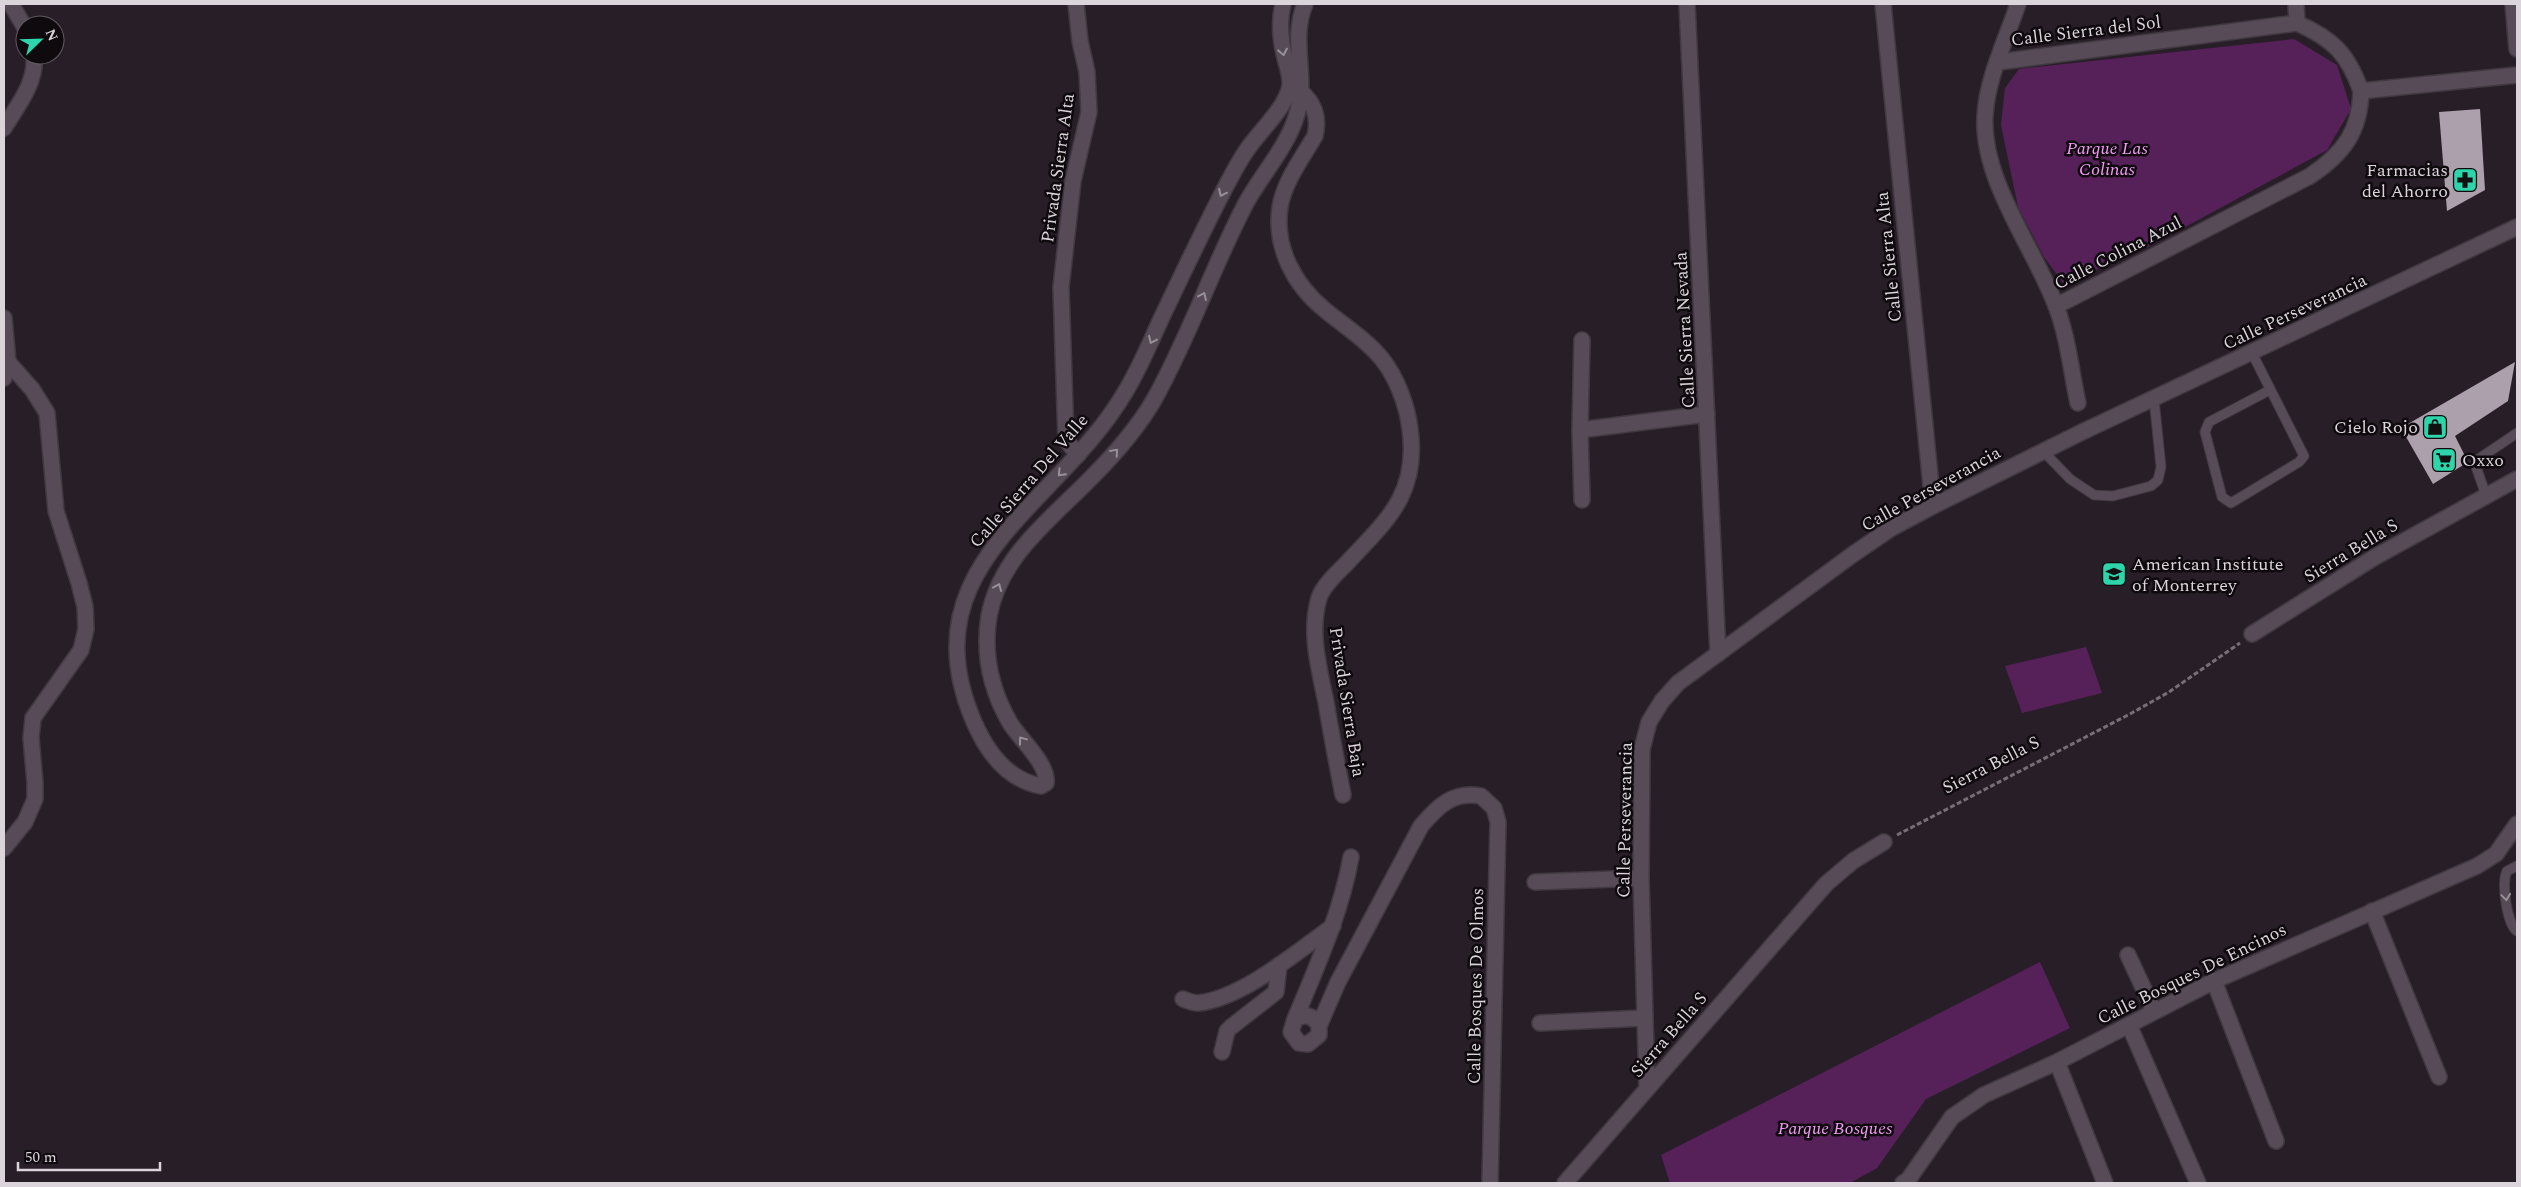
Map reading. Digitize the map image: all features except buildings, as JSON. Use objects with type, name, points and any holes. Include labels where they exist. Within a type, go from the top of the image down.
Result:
[{"type":"street","points":[[11,4],[17,15]]},
{"type":"street","name":"Privada Sierra Alta","points":[[1076,4],[1080,41],[1087,72],[1089,112],[1072,188],[1061,287],[1066,440],[1078,456]]},
{"type":"street","name":"Calle Sierra Del Valle","points":[[1282,4],[1280,16],[1281,37],[1296,88]]},
{"type":"street","name":"Calle Sierra Del Valle","points":[[1296,88],[1286,96],[1248,148],[1225,187],[1125,394],[1112,414],[1078,456],[995,544],[980,566],[965,596],[958,621],[957,649],[960,680],[968,708],[981,738],[1003,766],[1026,782],[1041,786],[1047,781],[1044,770],[1011,725],[1001,706],[991,674],[986,638],[995,595],[1016,556],[1047,520],[1116,451],[1155,397],[1246,204],[1294,123],[1296,88],[1298,37],[1300,16],[1305,4]]},
{"type":"street","name":"Calle Sierra Nevada","points":[[1687,4],[1718,654]]},
{"type":"street","name":"Calle Sierra Alta","points":[[1882,4],[1933,506]]},
{"type":"street","name":"Calle Colina Azul","points":[[2018,4],[1991,84],[1985,117],[1987,141],[1996,177],[2009,209],[2056,306],[2310,176],[2337,155],[2357,124],[2361,110],[2361,91],[2350,62],[2344,55],[2329,40],[2297,23]]},
{"type":"street","points":[[2296,4],[2297,23]]},
{"type":"street","points":[[2513,4],[2517,47]]},
{"type":"street","name":"Calle Sierra del Sol","points":[[1999,62],[2297,23]]},
{"type":"street","points":[[4,128],[28,88],[35,65]]},
{"type":"street","points":[[2361,91],[2517,75]]},
{"type":"street","name":"Privada Sierra Baja","points":[[1296,88],[1313,105],[1316,128],[1315,136],[1288,184],[1280,207],[1281,242],[1285,255],[1300,284],[1311,297],[1361,338],[1382,360],[1401,395],[1410,427],[1412,450],[1410,476],[1400,501],[1386,520],[1320,594],[1316,610],[1315,646],[1343,795]]},
{"type":"street","name":"Calle Perseverancia","points":[[1648,1087],[1644,1018],[1641,878],[1642,748],[1649,722],[1662,701],[1678,683],[1890,529],[2042,451],[2517,227]]},
{"type":"street","points":[[2056,306],[2078,403]]},
{"type":"street","points":[[4,318],[8,362],[4,378]]},
{"type":"street","points":[[1582,340],[1580,430],[1582,500]]},
{"type":"street","points":[[4,848],[25,822],[35,798],[36,783],[31,738],[33,718],[81,650],[86,629],[85,607],[79,583],[56,511],[47,413],[32,389],[8,362]]},
{"type":"street","points":[[1580,430],[1708,414]]},
{"type":"street","name":"Sierra Bella S","points":[[2252,634],[2375,557],[2517,478]]},
{"type":"street","name":"Calle Bosques De Olmos","points":[[1319,1026],[1338,982],[1421,826],[1437,808],[1449,800],[1464,794],[1481,796],[1494,808],[1498,822],[1490,1183]]},
{"type":"street","name":"Calle Bosques De Encinos","points":[[1907,1182],[1943,1128],[1965,1106],[1984,1095],[2057,1062],[2214,981],[2487,860],[2496,854],[2517,824]]},
{"type":"street","name":"Sierra Bella S","points":[[1565,1183],[1685,1047],[1768,948],[1826,884],[1853,861],[1884,842]]},
{"type":"street","points":[[1296,1019],[1304,1015],[1314,1018],[1319,1026],[1319,1035],[1313,1042],[1299,1042],[1291,1032],[1296,1019],[1332,926],[1345,887],[1351,857]]},
{"type":"street","points":[[1535,882],[1641,878]]},
{"type":"street","points":[[2372,910],[2439,1077]]},
{"type":"street","points":[[1183,999],[1195,1003],[1225,996],[1279,964],[1332,926]]},
{"type":"street","points":[[2128,955],[2154,1011]]},
{"type":"street","points":[[1222,1052],[1227,1031],[1230,1027],[1276,992],[1279,964]]},
{"type":"street","points":[[2214,981],[2276,1141]]},
{"type":"street","points":[[1540,1023],[1644,1018]]},
{"type":"street","points":[[2129,1025],[2198,1183]]},
{"type":"street","points":[[2057,1062],[2105,1183]]},
{"type":"lane","points":[[2252,353],[2304,454],[2304,459],[2231,503],[2222,497],[2205,432],[2206,427],[2209,422],[2270,390]]},
{"type":"lane","points":[[2042,451],[2075,483],[2094,495],[2113,496],[2155,484],[2158,480],[2161,466],[2154,399]]},
{"type":"lane","points":[[2486,495],[2475,464],[2477,460],[2517,433]]},
{"type":"lane","points":[[2517,866],[2507,871],[2504,880],[2510,924],[2517,932]]},
{"type":"path","name":"Sierra Bella S","points":[[1884,842],[2169,692],[2252,634]]},
{"type":"green space","name":"Parque Las Colinas","points":[[2294,39],[2337,65],[2351,109],[2327,150],[2150,246],[2064,284],[2044,257],[2018,207],[2001,125],[2005,88],[2019,69]]},
{"type":"green space","points":[[2086,647],[2102,693],[2022,713],[2005,666]]},
{"type":"green space","name":"Parque Bosques","points":[[2040,962],[2070,1028],[1926,1099],[1877,1168],[1850,1183],[1670,1183],[1661,1155]]},
{"type":"place","name":"Farmacias del Ahorro","points":[[2465,180]]},
{"type":"place","name":"Cielo Rojo","points":[[2435,427]]},
{"type":"place","name":"Oxxo","points":[[2444,460]]},
{"type":"place","name":"American Institute of Monterrey","points":[[2114,574]]}]
